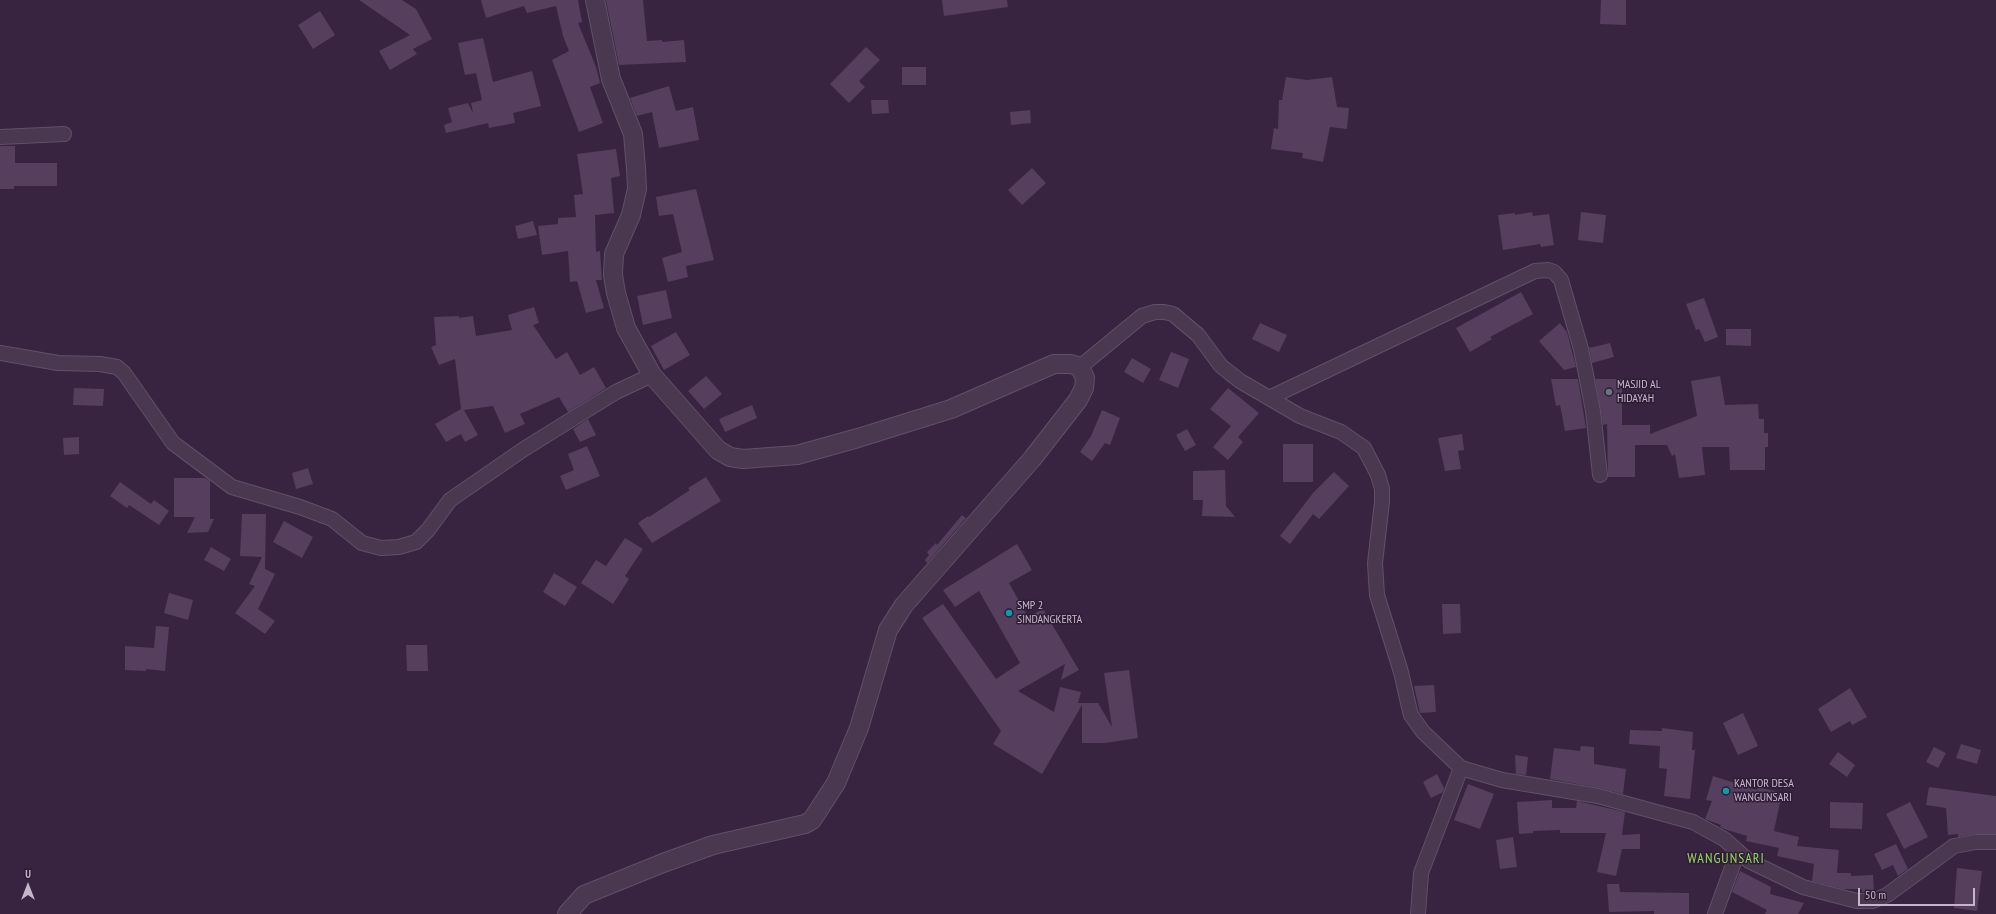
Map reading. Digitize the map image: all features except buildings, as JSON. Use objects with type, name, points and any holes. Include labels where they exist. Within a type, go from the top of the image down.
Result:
[{"type":"street","points":[[567,914],[584,895],[663,863],[713,845],[805,824],[812,820],[836,783],[859,728],[888,630],[904,605],[1032,459],[1078,400],[1084,388],[1085,378],[1080,367],[1071,364],[1054,364],[951,409],[797,455],[743,459],[730,457],[718,450],[652,375],[626,328],[616,293],[613,275],[614,254],[631,214],[637,189],[636,168],[633,134],[611,79],[595,0]]},
{"type":"street","points":[[0,137],[64,134]]},
{"type":"street","points":[[1269,398],[1535,271],[1548,270],[1554,272],[1561,280],[1581,349],[1593,412],[1600,474]]},
{"type":"street","points":[[1080,367],[1142,316],[1155,312],[1173,314],[1198,335],[1221,366],[1240,382],[1300,416],[1341,432],[1364,448],[1378,475],[1382,489],[1382,502],[1375,563],[1377,595],[1401,672],[1411,715],[1423,732],[1461,768],[1502,780],[1598,796],[1686,820],[1724,839],[1749,861],[1803,887],[1840,898],[1857,901],[1873,901],[1887,895],[1954,846],[1976,842],[1996,842]]},
{"type":"street","points":[[0,353],[58,363],[100,364],[116,367],[124,373],[173,443],[232,487],[300,507],[332,520],[362,543],[381,548],[399,547],[416,542],[428,530],[450,500],[524,449],[577,416],[616,392],[652,375]]},
{"type":"street","points":[[1418,914],[1421,873],[1461,768]]},
{"type":"street","points":[[1715,914],[1738,851]]},
{"type":"place","name":"MASJID AL HIDAYAH","points":[[1609,392]]},
{"type":"place","name":"SMP 2 SINDANGKERTA","points":[[1009,613]]},
{"type":"place","name":"KANTOR DESA WANGUNSARI","points":[[1726,791]]},
{"type":"district","name":"WANGUNSARI","points":[[1726,859]]}]
